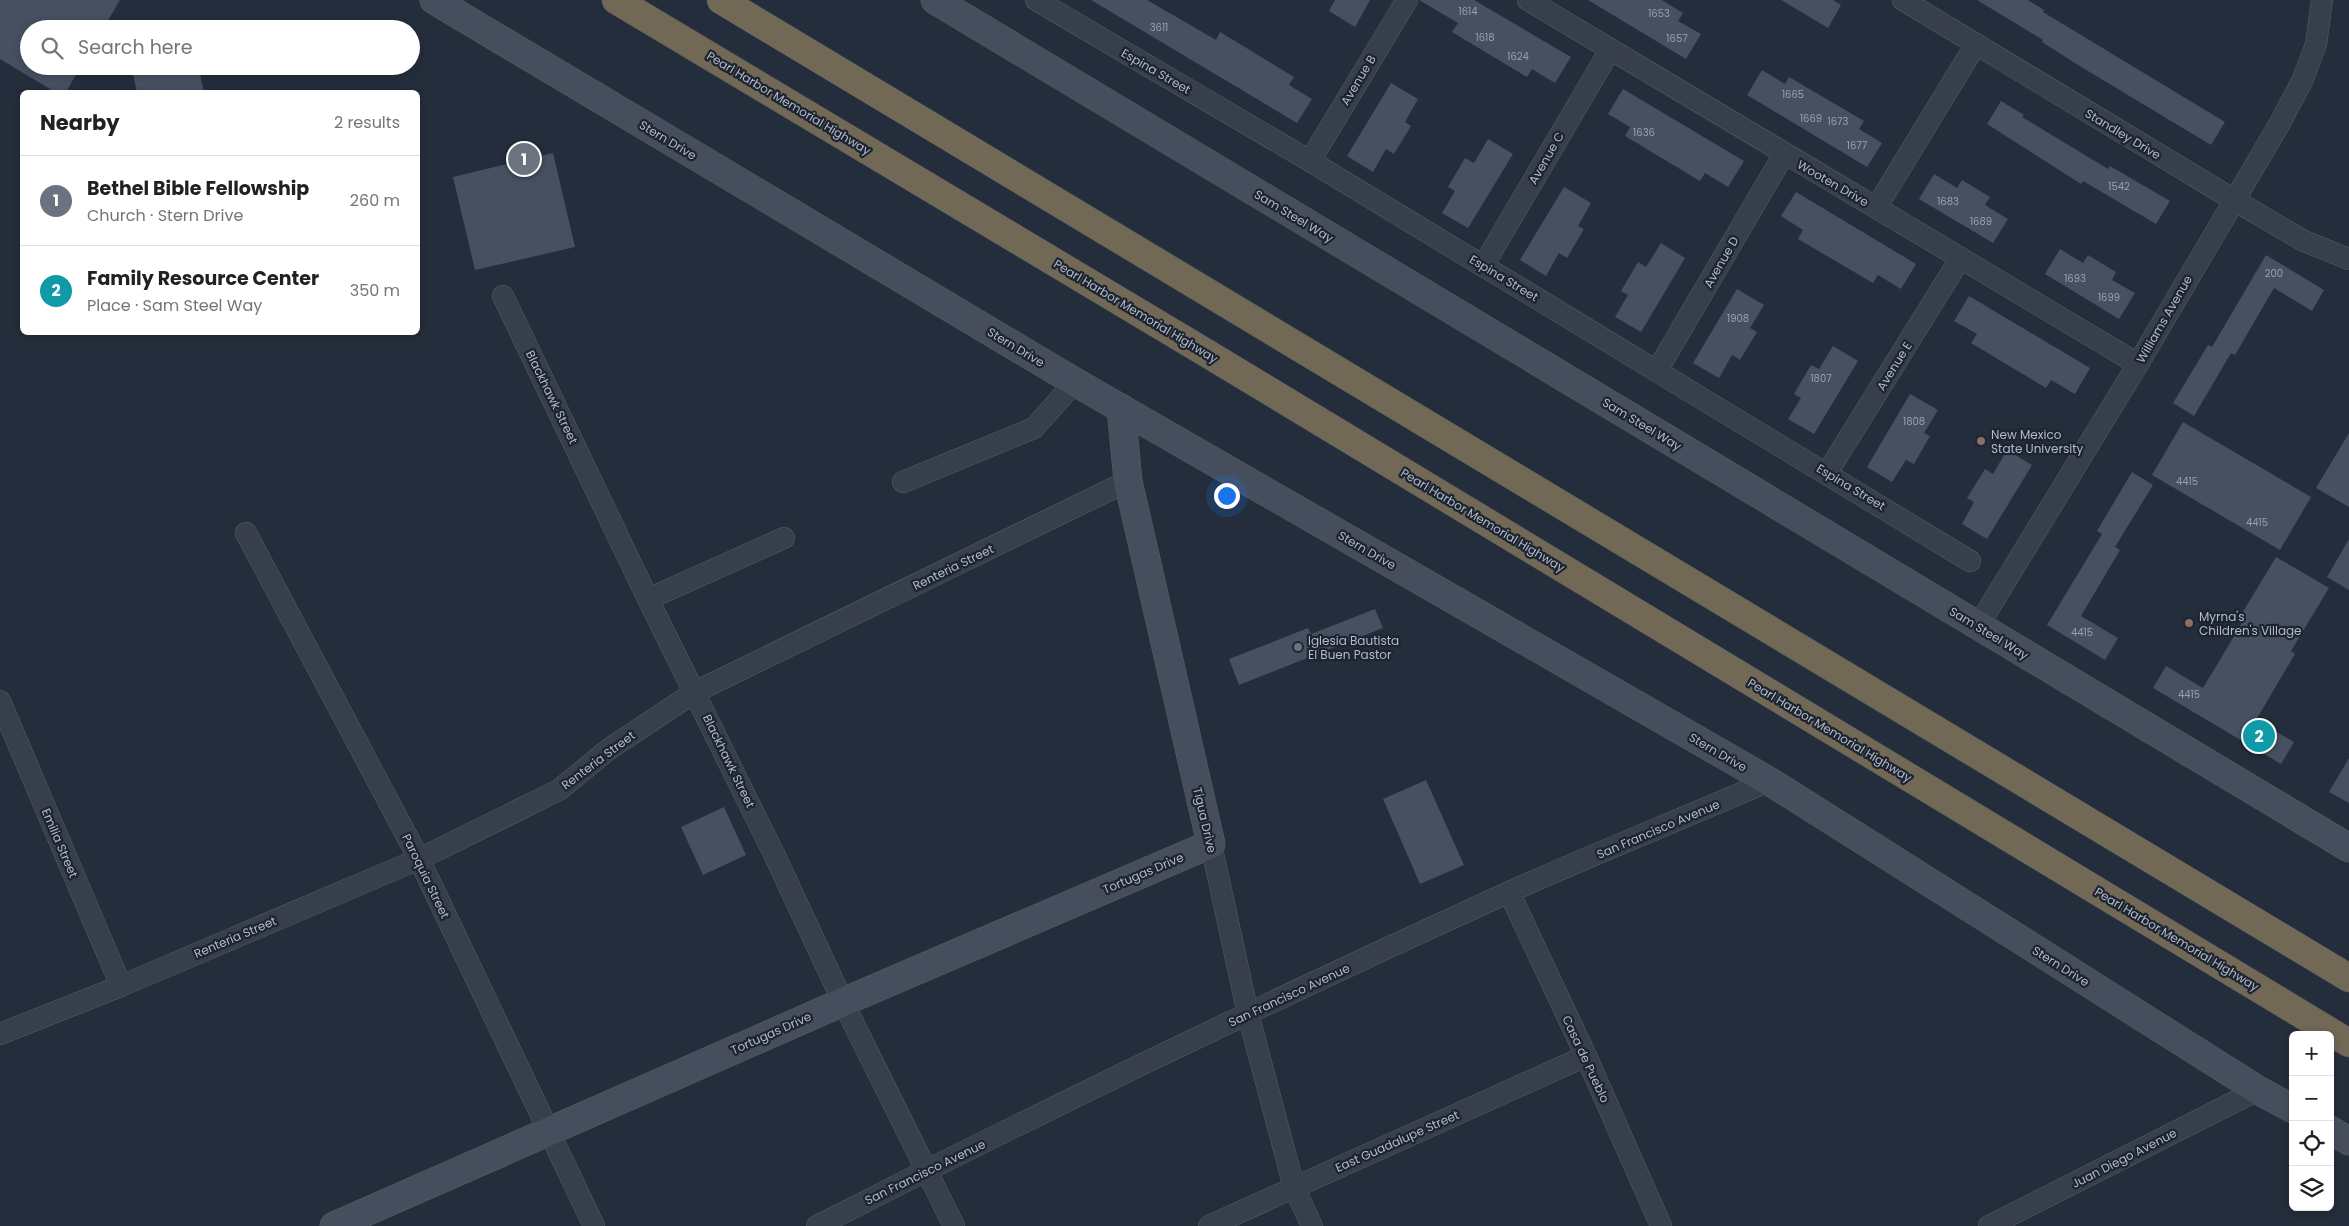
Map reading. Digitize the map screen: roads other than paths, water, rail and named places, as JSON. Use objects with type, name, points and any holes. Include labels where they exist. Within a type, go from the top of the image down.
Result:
[{"type":"highway","name":"Pearl Harbor Memorial Highway","points":[[616,0],[1186,340],[2349,1043]]},
{"type":"highway","points":[[721,0],[2349,978]]},
{"type":"street","name":"Stern Drive","points":[[434,0],[1075,382],[1769,781],[2258,1090],[2289,1107]]},
{"type":"street","name":"Sam Steel Way","points":[[935,0],[2349,848]]},
{"type":"street","name":"Espina Street","points":[[1036,0],[1658,369],[1970,560]]},
{"type":"street","name":"Avenue B","points":[[1310,161],[1407,0]]},
{"type":"street","name":"Wooten Drive","points":[[1528,0],[2138,364]]},
{"type":"street","name":"Standley Drive","points":[[1902,0],[2304,241],[2349,259]]},
{"type":"street","name":"Williams Avenue","points":[[1978,626],[2138,364],[2280,123],[2303,79],[2316,44],[2322,0]]},
{"type":"street","points":[[1876,208],[1976,44]]},
{"type":"street","name":"Avenue C","points":[[1483,266],[1610,50]]},
{"type":"street","name":"Avenue D","points":[[1658,369],[1784,154]]},
{"type":"street","name":"Avenue E","points":[[1827,473],[1960,259]]},
{"type":"street","name":"Blackhawk Street","points":[[504,296],[648,599],[774,854],[843,1002],[954,1226]]},
{"type":"street","points":[[903,482],[1034,428],[1075,382]]},
{"type":"street","name":"Tigua Drive","points":[[1121,408],[1128,481],[1248,1014],[1294,1187],[1312,1226]]},
{"type":"street","name":"Renteria Street","points":[[0,1034],[121,986],[419,859],[559,790],[608,750],[695,692],[1128,481]]},
{"type":"street","name":"Paroquia Street","points":[[246,533],[419,859],[594,1226]]},
{"type":"street","points":[[648,599],[784,538]]},
{"type":"street","name":"Emilia Street","points":[[0,701],[121,986]]},
{"type":"street","name":"San Francisco Avenue","points":[[817,1226],[927,1170],[1248,1014],[1509,892],[1769,781]]},
{"type":"street","name":"Tortugas Drive","points":[[334,1226],[843,1002],[1211,844]]},
{"type":"street","name":"Casa de Pueblo","points":[[1509,892],[1586,1056],[1661,1226]]},
{"type":"street","name":"East Guadalupe Street","points":[[1209,1226],[1586,1056]]},
{"type":"street","name":"Juan Diego Avenue","points":[[1989,1226],[2022,1219],[2258,1090]]},
{"type":"street","points":[[2334,1132],[2349,1141]]},
{"type":"place","name":"Bethel Bible Fellowship","points":[[524,159]]},
{"type":"place","name":"New Mexico State University","points":[[1981,441]]},
{"type":"place","name":"Myrna's Children's Village","points":[[2189,623]]},
{"type":"place","name":"Iglesia Bautista El Buen Pastor","points":[[1298,647]]},
{"type":"place","name":"Family Resource Center","points":[[2259,736]]}]
